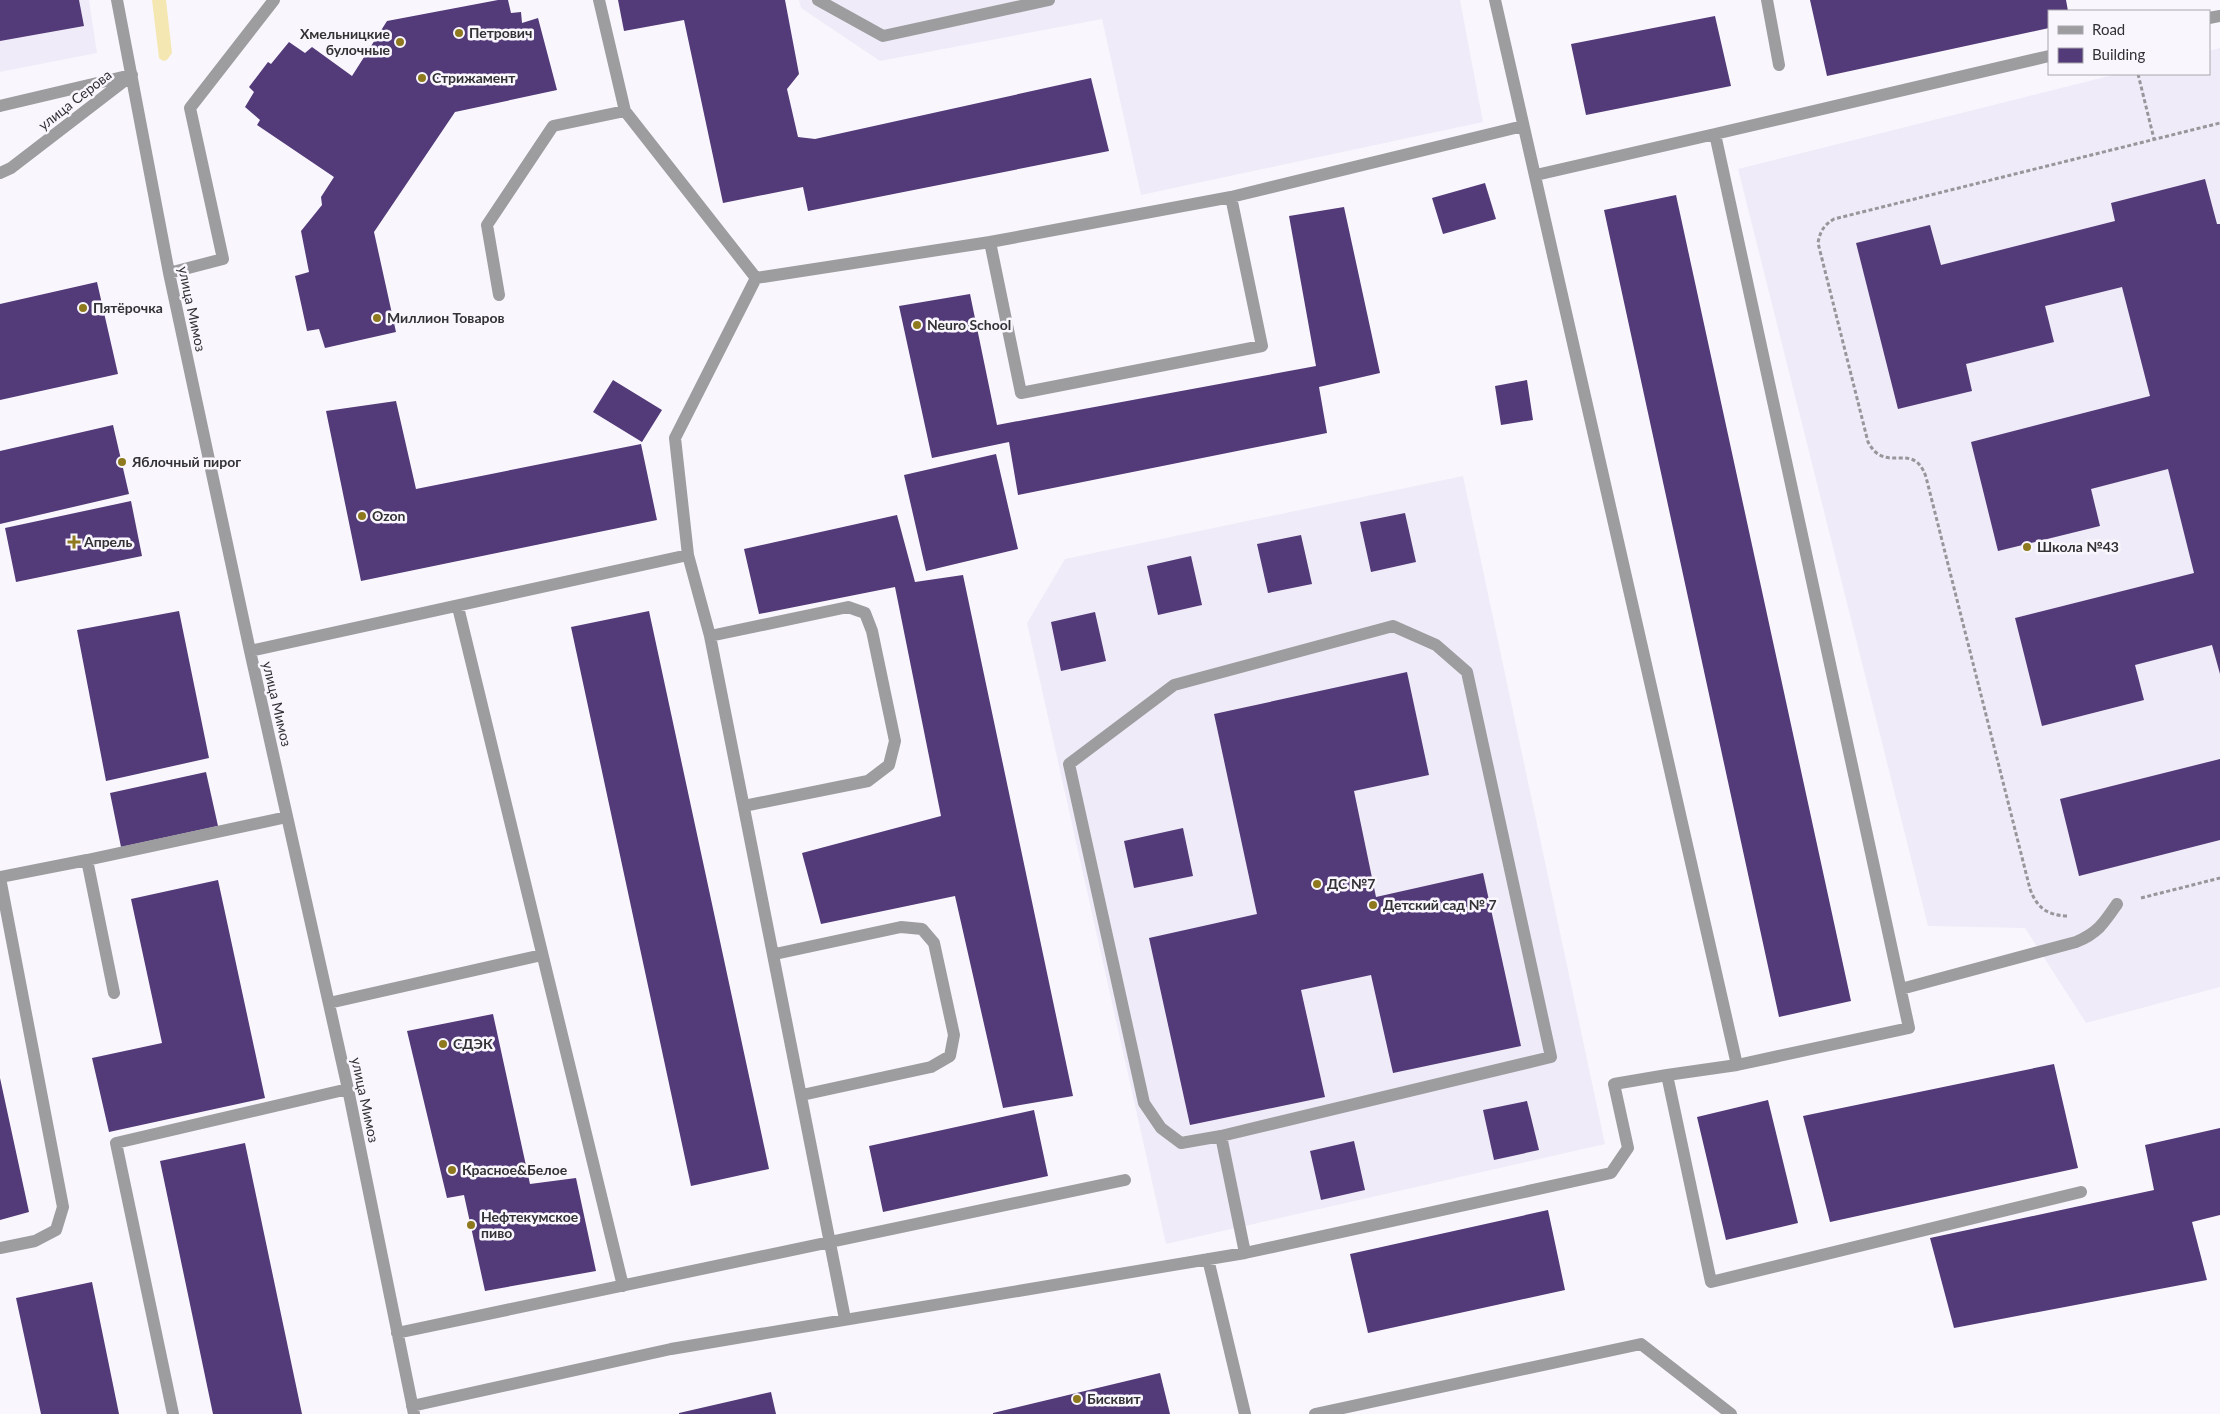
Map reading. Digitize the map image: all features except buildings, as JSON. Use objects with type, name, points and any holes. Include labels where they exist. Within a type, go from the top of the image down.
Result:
[{"type":"street","name":"улица Мимоз","points":[[117,0],[169,273],[250,651],[348,1089],[413,1410]]},
{"type":"street","points":[[169,273],[223,259],[190,108],[274,0]]},
{"type":"street","points":[[599,0],[625,111],[756,278]]},
{"type":"street","points":[[818,0],[883,36],[1050,0]]},
{"type":"street","points":[[1495,0],[1522,126],[1536,175],[1737,1066]]},
{"type":"street","points":[[1767,0],[1779,65]]},
{"type":"street","points":[[1536,175],[2048,56]]},
{"type":"street","name":"улица Серова","points":[[0,106],[132,75]]},
{"type":"street","name":"улица Серова","points":[[0,174],[11,168],[132,75]]},
{"type":"street","points":[[499,295],[487,225],[553,126],[625,111]]},
{"type":"street","points":[[756,278],[990,242],[1231,197],[1522,126]]},
{"type":"street","points":[[413,1410],[670,1349],[1208,1260],[1611,1173],[1628,1148],[1614,1084],[1737,1066],[1909,1028],[1715,134]]},
{"type":"street","points":[[990,242],[1021,393],[1262,346],[1231,197]]},
{"type":"street","points":[[756,278],[675,438],[688,555],[710,636],[775,954],[845,1320]]},
{"type":"street","points":[[250,651],[458,607],[688,555]]},
{"type":"street","points":[[458,607],[623,1286]]},
{"type":"street","points":[[710,636],[848,607],[865,613],[872,631],[895,741],[889,765],[868,781],[744,806]]},
{"type":"street","points":[[1393,626],[1436,645],[1467,672],[1551,1056],[1221,1136],[1182,1143],[1161,1128],[1144,1103],[1068,764],[1174,685],[1393,626]]},
{"type":"street","points":[[0,1248],[35,1241],[56,1230],[62,1207],[0,877],[287,817]]},
{"type":"street","points":[[87,860],[114,993]]},
{"type":"street","points":[[1901,989],[2076,942],[2091,936],[2099,929],[2117,904]]},
{"type":"street","points":[[775,954],[901,927],[922,929],[934,943],[954,1036],[950,1056],[931,1067],[802,1095]]},
{"type":"street","points":[[328,1003],[542,955]]},
{"type":"street","points":[[1667,1075],[1711,1282],[2081,1192]]},
{"type":"street","points":[[173,1414],[116,1143],[348,1089]]},
{"type":"street","points":[[1221,1136],[1245,1253]]},
{"type":"street","points":[[398,1333],[1126,1180]]},
{"type":"street","points":[[1208,1260],[1245,1414]]},
{"type":"street","points":[[1315,1414],[1641,1344],[1731,1414]]},
{"type":"path","points":[[2138,75],[2154,139]]},
{"type":"path","points":[[2069,916],[2053,915],[2043,910],[2035,902],[2030,889],[1922,465],[1915,459],[1886,458],[1878,455],[1868,442],[1818,244],[1822,229],[1834,219],[2220,122]]},
{"type":"path","points":[[2117,904],[2220,878]]},
{"type":"shaded area","points":[[0,0],[89,0],[97,53],[0,72]]},
{"type":"shaded area","points":[[152,0],[166,0],[172,53],[167,60],[163,61],[159,58]]},
{"type":"shaded area","points":[[799,0],[1460,0],[1483,122],[1141,195],[1102,19],[880,61],[801,8]]},
{"type":"shaded area","name":"Школа №43","points":[[2220,48],[2220,987],[2086,1023],[2025,928],[1928,926],[1738,169],[2113,75],[2210,75],[2210,51]]},
{"type":"shaded area","name":"ДС №7","points":[[1463,476],[1605,1144],[1166,1244],[1027,623],[1065,559]]},
{"type":"place","name":"Петрович","points":[[459,33]]},
{"type":"place","name":"Хмельницкие булочные","points":[[400,42]]},
{"type":"place","name":"Стрижамент","points":[[422,78]]},
{"type":"place","name":"Пятёрочка","points":[[83,308]]},
{"type":"place","name":"Миллион Товаров","points":[[377,318]]},
{"type":"place","name":"Neuro School","points":[[917,325]]},
{"type":"place","name":"Яблочный пирог","points":[[122,462]]},
{"type":"place","name":"Ozon","points":[[362,516]]},
{"type":"place","name":"Апрель","points":[[74,542]]},
{"type":"place","name":"Школа №43","points":[[2027,547]]},
{"type":"place","name":"ДС №7","points":[[1317,884]]},
{"type":"place","name":"Детский сад № 7","points":[[1373,905]]},
{"type":"place","name":"СДЭК","points":[[443,1044]]},
{"type":"place","name":"Красное&Белое","points":[[452,1170]]},
{"type":"place","name":"Нефтекумское пиво","points":[[471,1225]]},
{"type":"place","name":"Бисквит","points":[[1077,1399]]}]
